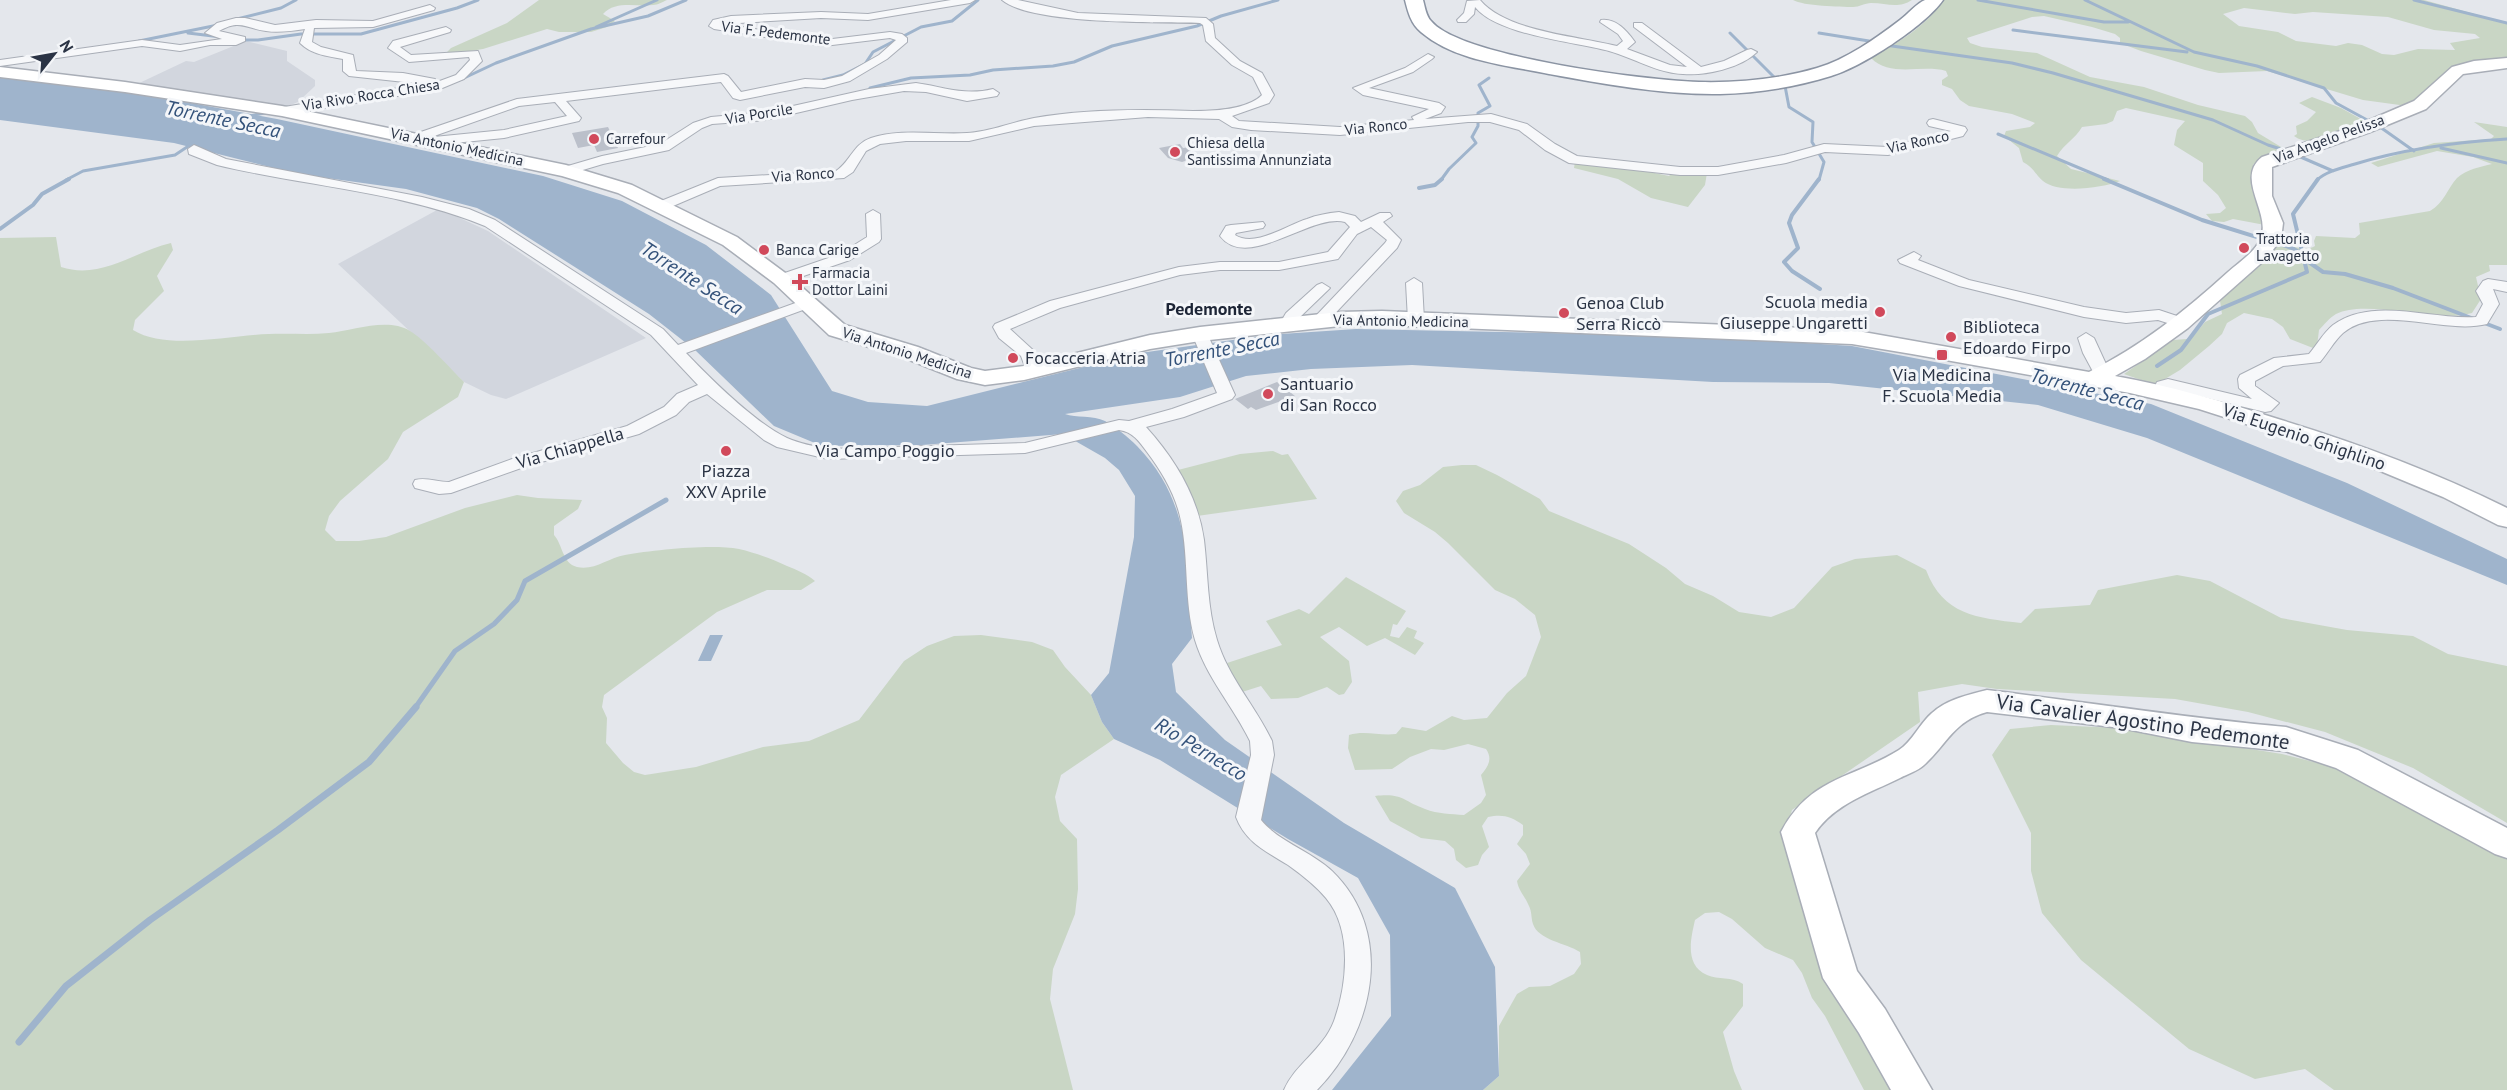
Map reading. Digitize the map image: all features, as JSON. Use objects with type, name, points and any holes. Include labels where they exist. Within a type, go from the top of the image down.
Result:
[{"type":"highway","points":[[1414,0],[1421,23],[1432,33],[1459,46],[1490,56],[1638,84],[1703,88],[1768,84],[1841,66],[1876,45],[1934,0]]},
{"type":"main road","name":"Via Angelo Pelissa","points":[[2097,377],[2156,344],[2260,254],[2271,239],[2272,223],[2263,196],[2261,177],[2263,165],[2268,161],[2340,138],[2421,105],[2442,87],[2446,79],[2464,69],[2507,63]]},
{"type":"main road","name":"Via Antonio Medicina","points":[[0,72],[276,110],[567,171],[625,189],[730,241],[781,279],[799,306],[837,330],[910,352],[964,374],[985,378],[1034,371],[1150,342],[1361,318],[1852,337],[2097,377]]},
{"type":"main road","name":"Via Eugenio Ghighlino","points":[[2097,377],[2206,404],[2346,448],[2452,491],[2507,519]]},
{"type":"main road","name":"Via Cavalier Agostino Pedemonte","points":[[1912,1090],[1872,1022],[1841,978],[1798,832],[1809,815],[1828,798],[1912,758],[1944,720],[1968,706],[1987,701],[2026,705],[2192,730],[2286,739],[2347,759],[2507,844]]},
{"type":"street","name":"Via F. Pedemonte","points":[[424,140],[524,102],[724,78],[736,95],[740,96],[806,83],[824,84],[846,79],[883,57],[903,40],[898,36],[890,35],[824,43],[714,26],[717,22],[740,18],[821,15],[868,17],[970,0]]},
{"type":"street","points":[[1006,0],[1036,11],[1063,15],[1202,20],[1208,24],[1210,39],[1236,63],[1258,75],[1268,95],[1265,100],[1222,115]]},
{"type":"street","points":[[1462,20],[1469,14],[1475,0],[1484,12],[1536,32],[1619,50],[1661,66],[1684,71],[1698,70],[1742,57],[1751,52]]},
{"type":"street","points":[[0,63],[142,43],[180,48],[217,42],[236,42],[241,39],[210,33],[214,29],[236,21],[248,21],[265,28],[378,24],[430,8],[407,13]]},
{"type":"street","points":[[317,14],[305,20],[328,24]]},
{"type":"street","points":[[1605,22],[1622,32],[1629,42],[1619,50]]},
{"type":"street","points":[[1638,26],[1698,70]]},
{"type":"street","points":[[310,30],[306,44],[317,50],[349,57],[349,71],[353,74],[403,77],[421,82],[433,82],[463,74],[476,61],[474,53],[409,59],[394,48],[397,43],[446,30]]},
{"type":"street","points":[[1372,129],[1380,124],[1421,116],[1439,109],[1436,105],[1367,93],[1359,88],[1409,70],[1428,57]]},
{"type":"street","name":"Via Rivo Rocca Chiesa","points":[[276,110],[441,86],[463,74]]},
{"type":"street","name":"Via Porcile","points":[[567,171],[596,161],[666,146],[700,124],[732,117],[764,116],[859,93],[915,86],[954,97],[969,98],[993,93]]},
{"type":"street","points":[[424,140],[504,134],[575,118],[560,101]]},
{"type":"street","name":"Via Ronco","points":[[660,206],[727,181],[839,174],[848,169],[861,149],[878,140],[906,137],[969,137],[1034,122],[1148,112],[1222,115],[1236,124],[1340,131],[1468,118],[1498,119],[1523,126],[1558,152],[1574,160],[1680,171],[1718,171],[1786,159],[1824,147],[1888,151],[1959,133],[1961,130],[1933,123]]},
{"type":"street","name":"Via Campo Poggio","points":[[194,149],[194,152],[222,162],[422,201],[490,223],[680,349],[709,387],[770,436],[783,443],[809,451],[828,454],[1025,448],[1178,413],[1226,395],[1202,336]]},
{"type":"street","points":[[781,279],[845,257],[873,239],[873,214]]},
{"type":"street","points":[[1258,225],[1231,229],[1227,236],[1233,241],[1260,241],[1322,218],[1339,216],[1372,221],[1394,240],[1392,245],[1319,321]]},
{"type":"street","points":[[1034,371],[1028,354],[1000,327],[1055,304],[1100,294],[1179,271],[1220,266],[1279,266],[1333,256],[1352,231],[1372,221]]},
{"type":"street","points":[[1914,256],[1905,260],[1964,283],[2084,312],[2126,318],[2159,315],[2180,322]]},
{"type":"street","points":[[1414,283],[1416,320]]},
{"type":"street","points":[[2160,392],[2163,386],[2168,384],[2265,407],[2270,403],[2247,388],[2246,379],[2280,361],[2314,359],[2339,328],[2364,317],[2385,316],[2466,323],[2481,321],[2491,304],[2484,291],[2488,284],[2507,287]]},
{"type":"street","points":[[1287,325],[1292,316],[1322,288]]},
{"type":"street","points":[[680,349],[799,306]]},
{"type":"street","points":[[2086,338],[2097,377]]},
{"type":"street","name":"Via Chiappella","points":[[422,484],[439,488],[451,487],[518,463],[633,430],[670,411],[683,398],[709,387]]},
{"type":"street","points":[[1124,426],[1140,430],[1180,489],[1191,521],[1198,599],[1204,635],[1212,658],[1258,734],[1263,749],[1248,816],[1250,824],[1256,831],[1292,853],[1324,878],[1342,898],[1354,923],[1357,968],[1354,999],[1339,1041],[1324,1063],[1298,1090]]},
{"type":"shaded area","points":[[246,41],[287,51],[287,61],[315,80],[315,86],[298,102],[283,108],[133,86],[186,61],[194,62]]},
{"type":"shaded area","points":[[437,210],[447,212],[488,231],[646,338],[506,399],[491,395],[464,382],[338,264]]},
{"type":"green space","points":[[539,0],[667,0],[655,5],[614,7],[603,14],[615,21],[607,27],[591,32],[559,32],[547,29],[483,49],[444,55],[451,48],[507,23]]},
{"type":"green space","points":[[1793,0],[1912,0],[1897,5],[1871,3],[1853,7],[1813,5]]},
{"type":"green space","points":[[1944,0],[2424,0],[2507,23],[2507,61],[2477,63],[2407,106],[2363,100],[2267,71],[2219,73],[2205,70],[2120,43],[2120,38],[2115,34],[2044,16],[2032,17],[1967,38],[1970,43],[1982,47],[2037,53],[2090,77],[2144,87],[2198,105],[2245,116],[2252,122],[2258,133],[2286,150],[2260,158],[2253,165],[2265,225],[2233,219],[2224,222],[2212,221],[2206,214],[2220,213],[2226,208],[2218,195],[2203,181],[2203,163],[2174,145],[2177,130],[2185,121],[2126,108],[2117,111],[2113,121],[2082,127],[2057,156],[2071,169],[2120,181],[2092,188],[2059,187],[2043,181],[2023,162],[2019,148],[2004,136],[2006,131],[2030,127],[2035,123],[2012,114],[1969,106],[1960,100],[1952,89],[1942,85],[1942,80],[1948,76],[1946,71],[1897,69],[1879,64],[1871,58],[1911,33],[1937,10]],"holes":[[[2244,8],[2295,14],[2313,12],[2388,17],[2434,30],[2475,34],[2480,38],[2450,43],[2455,50],[2418,49],[2394,55],[2382,54],[2362,45],[2348,43],[2336,46],[2296,41],[2278,32],[2239,26],[2223,14]]]},
{"type":"green space","points":[[2312,97],[2341,108],[2368,123],[2331,138],[2302,140],[2294,136],[2297,134],[2296,126],[2307,121],[2316,112],[2299,103]]},
{"type":"green space","points":[[2474,122],[2507,127],[2507,265],[2489,265],[2490,271],[2476,277],[2481,299],[2472,313],[2439,316],[2382,310],[2349,310],[2336,314],[2319,330],[2317,346],[2313,348],[2290,339],[2283,327],[2272,319],[2244,313],[2227,323],[2222,334],[2180,370],[2155,385],[2124,374],[2173,340],[2187,339],[2195,334],[2205,322],[2222,314],[2220,301],[2273,249],[2284,245],[2310,248],[2315,246],[2316,236],[2355,238],[2360,234],[2359,223],[2430,211],[2435,208],[2457,178],[2465,172],[2492,164],[2473,157],[2437,151],[2378,167],[2371,163],[2434,143],[2491,139],[2494,136]]},
{"type":"green space","points":[[1575,162],[1621,166],[1669,176],[1673,172],[1707,173],[1705,185],[1688,207],[1651,198],[1618,179],[1574,168]]},
{"type":"green space","points":[[56,237],[61,267],[76,270],[103,267],[171,243],[173,250],[157,276],[164,291],[135,320],[133,330],[147,336],[181,341],[269,334],[329,333],[391,325],[401,327],[416,335],[464,382],[458,397],[403,432],[388,459],[340,501],[329,516],[325,530],[336,541],[359,541],[386,537],[465,508],[517,495],[582,500],[578,509],[554,526],[554,535],[568,562],[577,567],[595,566],[625,555],[651,551],[698,547],[727,548],[739,549],[770,559],[802,572],[815,581],[801,590],[767,590],[717,612],[604,695],[602,707],[607,718],[606,743],[634,772],[645,775],[696,767],[763,747],[809,741],[859,720],[904,661],[927,646],[954,636],[981,635],[1032,642],[1053,650],[1091,695],[1102,722],[1114,739],[1061,775],[1055,797],[1060,821],[1077,839],[1078,889],[1075,914],[1053,969],[1050,999],[1073,1090],[0,1090],[0,238]]},
{"type":"green space","points":[[1273,451],[1282,455],[1288,454],[1317,499],[1197,516],[1188,488],[1178,470],[1240,454]]},
{"type":"green space","points":[[1476,465],[1540,499],[1549,511],[1629,544],[1666,568],[1685,584],[1713,596],[1739,612],[1771,617],[1794,608],[1832,567],[1855,559],[1897,555],[1926,570],[1933,585],[1952,605],[1963,612],[1990,619],[2021,623],[2035,609],[2090,605],[2098,590],[2177,575],[2210,581],[2281,618],[2347,630],[2413,636],[2448,654],[2507,666],[2507,823],[2413,768],[2325,732],[2248,712],[2175,699],[1997,689],[1962,684],[1918,692],[1920,722],[1792,810],[1786,831],[1788,857],[1816,954],[1899,1090],[1864,1090],[1793,960],[1765,948],[1732,919],[1719,912],[1705,913],[1695,920],[1691,951],[1695,965],[1700,971],[1707,975],[1743,984],[1743,1006],[1723,1032],[1742,1090],[1483,1090],[1499,1076],[1499,1026],[1517,994],[1529,987],[1550,986],[1574,974],[1581,964],[1580,952],[1546,938],[1533,924],[1530,908],[1517,881],[1530,864],[1526,854],[1517,844],[1523,835],[1523,825],[1506,816],[1488,817],[1482,826],[1489,847],[1482,855],[1478,865],[1466,868],[1456,860],[1454,849],[1445,841],[1421,838],[1390,821],[1375,796],[1398,797],[1430,811],[1464,815],[1481,803],[1486,795],[1481,775],[1489,763],[1486,749],[1468,744],[1444,750],[1431,749],[1410,757],[1392,769],[1355,770],[1348,748],[1349,735],[1396,734],[1402,727],[1426,731],[1452,716],[1464,720],[1487,718],[1507,693],[1526,676],[1541,637],[1535,615],[1515,599],[1495,590],[1435,532],[1404,513],[1396,501],[1403,491],[1420,485],[1443,467]]},
{"type":"green space","points":[[1346,577],[1406,611],[1397,625],[1393,624],[1390,636],[1399,638],[1407,627],[1417,631],[1414,638],[1424,643],[1415,655],[1385,638],[1367,646],[1339,627],[1320,637],[1349,661],[1352,682],[1344,694],[1339,695],[1327,687],[1298,698],[1271,699],[1261,686],[1239,693],[1224,664],[1282,645],[1266,621],[1299,609],[1309,614]]},
{"type":"green space","points":[[2051,725],[2119,728],[2282,754],[2338,768],[2507,854],[2507,1090],[2334,1090],[2305,1069],[2255,1079],[2189,1049],[2081,960],[2042,913],[2031,871],[2031,833],[1992,755],[2010,729]]},
{"type":"water","points":[[0,77],[148,95],[277,119],[543,176],[622,201],[706,245],[771,295],[832,391],[868,402],[927,406],[1140,353],[1268,335],[1356,329],[1695,336],[1852,346],[2151,404],[2347,483],[2507,559],[2507,585],[2147,438],[2038,405],[1829,383],[1713,382],[1412,365],[1311,369],[1246,376],[1180,397],[1065,414],[1100,419],[1130,439],[1155,467],[1177,512],[1187,560],[1192,638],[1172,664],[1176,692],[1225,740],[1344,823],[1455,888],[1495,967],[1499,1076],[1483,1090],[1332,1090],[1391,1016],[1390,935],[1358,878],[1288,839],[1160,760],[1114,739],[1102,722],[1091,695],[1109,673],[1134,537],[1135,496],[1119,470],[1105,458],[1063,434],[922,445],[822,446],[774,426],[695,350],[649,314],[499,219],[477,208],[406,189],[298,174],[174,143],[0,120]]},
{"type":"water","points":[[710,635],[723,635],[711,661],[698,661]]},
{"type":"building","name":"Carrefour","points":[[608,127],[618,148],[597,152],[594,145],[578,148],[572,133]]},
{"type":"building","name":"Chiesa della Santissima Annunziata","points":[[1180,144],[1183,148],[1197,146],[1182,162],[1168,158],[1159,148]]},
{"type":"building","name":"Santuario di San Rocco","points":[[1277,382],[1295,396],[1256,410],[1251,407],[1248,409],[1235,399]]},
{"type":"waterway","points":[[233,20],[281,8],[296,0]]},
{"type":"waterway","points":[[239,40],[258,40],[301,34],[361,34],[457,8],[478,0]]},
{"type":"waterway","points":[[596,27],[657,0]]},
{"type":"waterway","points":[[462,79],[496,63],[591,29],[648,16],[686,0]]},
{"type":"waterway","points":[[823,80],[843,75],[865,64],[873,52],[921,27],[952,21],[978,0]]},
{"type":"waterway","points":[[870,88],[911,78],[970,75],[993,70],[1053,66],[1074,62],[1112,46],[1197,26],[1221,16],[1278,0]]},
{"type":"waterway","points":[[1978,0],[2104,22],[2128,22]]},
{"type":"waterway","points":[[2085,0],[2194,52],[2257,66],[2324,88],[2336,103],[2380,127],[2412,150]]},
{"type":"waterway","points":[[2414,0],[2507,23]]},
{"type":"waterway","points":[[139,41],[218,25]]},
{"type":"waterway","points":[[2013,30],[2187,52]]},
{"type":"waterway","points":[[188,33],[221,37]]},
{"type":"waterway","points":[[1730,33],[1775,78]]},
{"type":"waterway","points":[[1819,33],[1869,41]]},
{"type":"waterway","points":[[1885,45],[2012,63],[2053,73],[2213,120],[2268,145],[2287,151]]},
{"type":"waterway","points":[[1441,180],[1476,143],[1472,137],[1478,126],[1478,113],[1490,106],[1479,85],[1489,78]]},
{"type":"waterway","points":[[1785,86],[1789,107],[1813,122],[1812,142],[1824,162],[1819,180]]},
{"type":"waterway","name":"Torrente Secca","points":[[249,116],[265,113]]},
{"type":"waterway","points":[[1998,134],[2108,180]]},
{"type":"waterway","points":[[2412,150],[2507,139]]},
{"type":"waterway","points":[[66,180],[83,171],[175,155],[193,143]]},
{"type":"waterway","points":[[2441,148],[2507,163]]},
{"type":"waterway","points":[[2333,171],[2412,150]]},
{"type":"waterway","points":[[2296,155],[2333,171]]},
{"type":"waterway","points":[[2318,180],[2333,171]]},
{"type":"waterway","points":[[0,229],[33,205],[42,194],[69,179]]},
{"type":"waterway","points":[[1819,179],[1792,215],[1789,223],[1798,248],[1784,262],[1792,271],[1820,289]]},
{"type":"waterway","points":[[2104,179],[2202,220],[2292,248],[2302,254]]},
{"type":"waterway","points":[[1419,188],[1435,185],[1441,180]]},
{"type":"waterway","points":[[2304,259],[2293,214],[2318,180]]},
{"type":"waterway","points":[[2157,366],[2181,350],[2208,314],[2307,272],[2304,259]]},
{"type":"waterway","points":[[2304,259],[2323,272],[2345,274],[2393,288],[2500,329]]},
{"type":"waterway","name":"Torrente Secca","points":[[2108,401],[2117,391]]},
{"type":"waterway","points":[[415,708],[455,651],[494,624],[517,600],[525,581],[666,500]]},
{"type":"waterway","points":[[19,1042],[66,986],[150,920],[278,830],[369,762],[416,707]]},
{"type":"place","name":"Carrefour","points":[[594,139]]},
{"type":"place","name":"Chiesa della Santissima Annunziata","points":[[1175,152]]},
{"type":"place","name":"Trattoria Lavagetto","points":[[2244,248]]},
{"type":"place","name":"Banca Carige","points":[[764,250]]},
{"type":"place","name":"Farmacia Dottor Laini","points":[[800,282]]},
{"type":"place","name":"Scuola media Giuseppe Ungaretti","points":[[1880,312]]},
{"type":"place","name":"Genoa Club Serra Riccò","points":[[1564,313]]},
{"type":"place","name":"Biblioteca Edoardo Firpo","points":[[1951,337]]},
{"type":"place","name":"Via Medicina F. Scuola Media","points":[[1942,355]]},
{"type":"place","name":"Focacceria Atria","points":[[1013,358]]},
{"type":"place","name":"Santuario di San Rocco","points":[[1268,394]]},
{"type":"place","name":"Piazza XXV Aprile","points":[[726,451]]},
{"type":"district","name":"Pedemonte","points":[[1209,309]]},
{"type":"water label","name":"Rio Pernecco","points":[[1201,749]]}]
